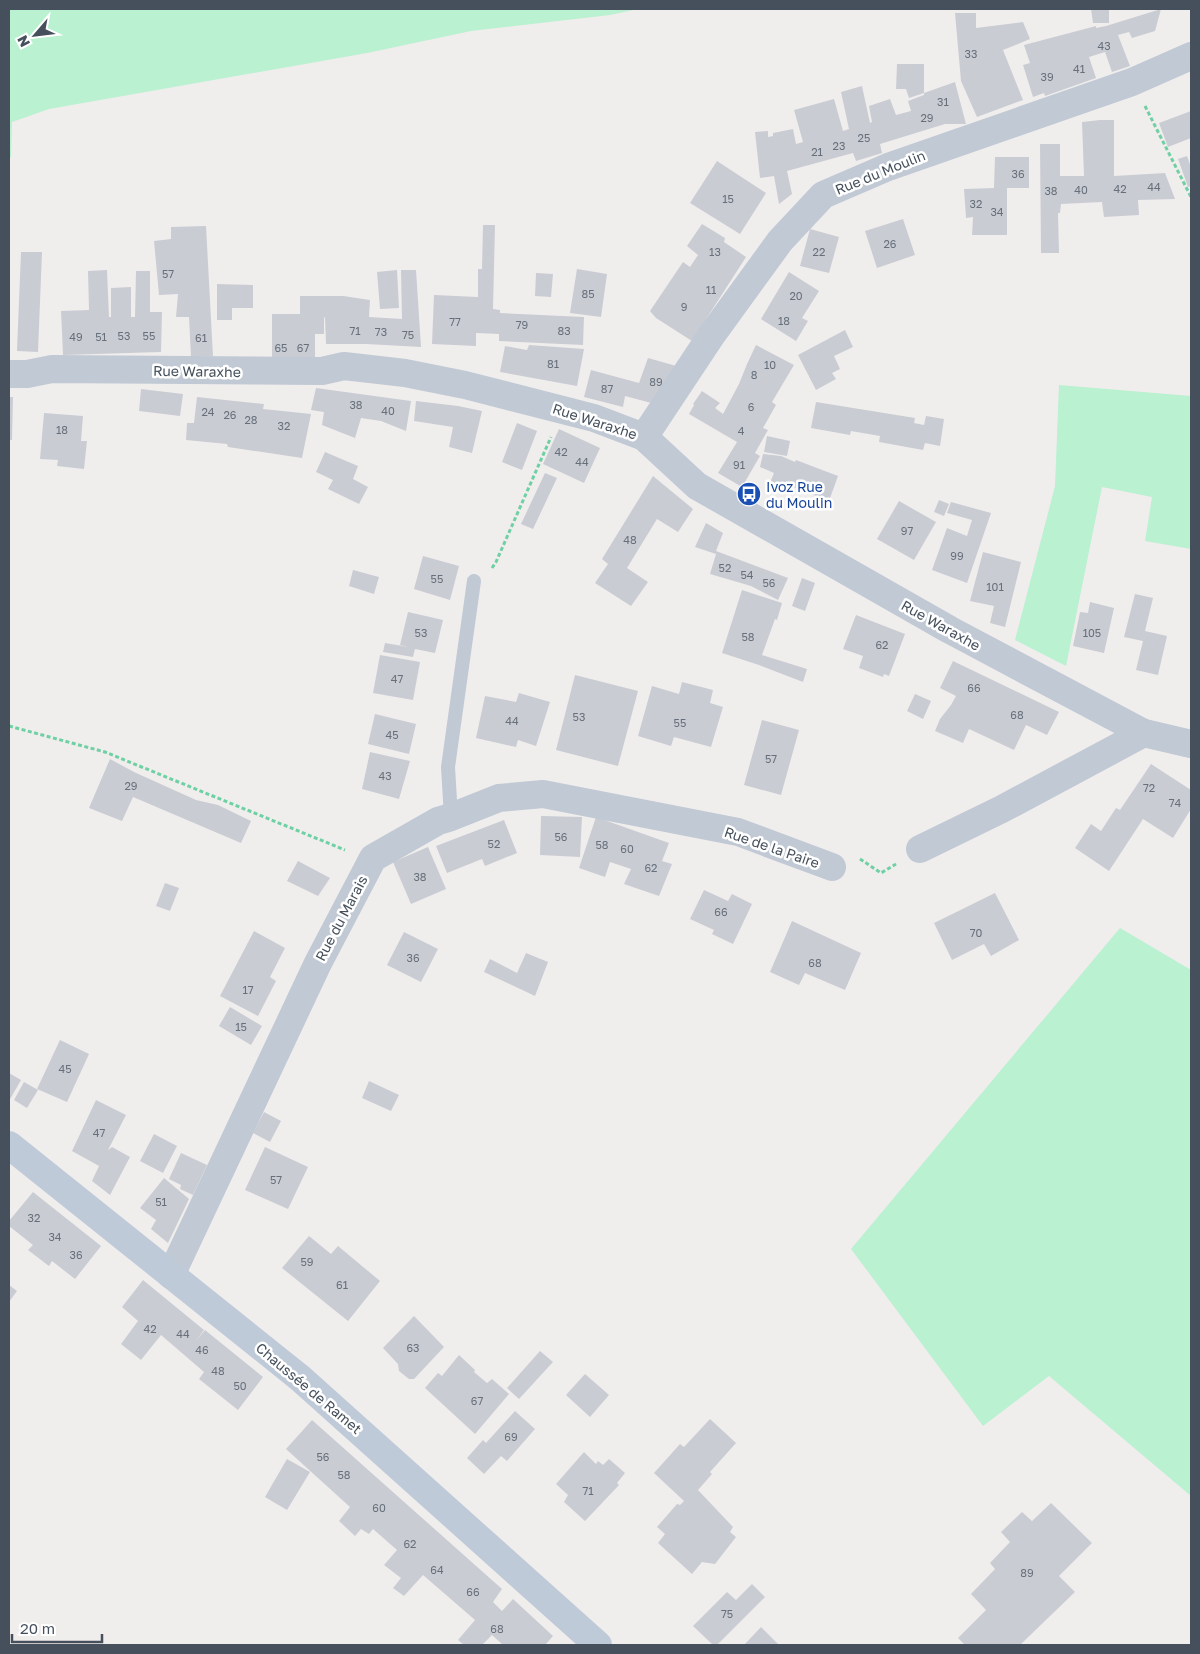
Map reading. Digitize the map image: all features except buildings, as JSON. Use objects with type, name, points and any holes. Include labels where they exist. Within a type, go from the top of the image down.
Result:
[{"type":"main road","name":"Chaussée de Ramet","points":[[9,1145],[300,1378],[598,1645]]},
{"type":"street","name":"Rue du Moulin","points":[[644,437],[711,336],[774,248],[823,195],[888,167],[1132,82],[1191,56]]},
{"type":"street","name":"Rue Waraxhe","points":[[9,374],[28,374],[52,369],[322,371],[344,366],[405,373],[465,385],[561,408],[594,418],[644,437],[697,486],[950,630],[1144,733],[1191,744]]},
{"type":"street","points":[[920,849],[1002,809],[1144,733]]},
{"type":"street","name":"Rue de la Paire","points":[[451,817],[500,798],[544,794],[738,832],[832,867]]},
{"type":"street","name":"Rue du Marais","points":[[171,1275],[318,963],[371,861],[373,858],[438,821],[451,817]]},
{"type":"lane","points":[[451,817],[448,767],[474,581]]},
{"type":"path","points":[[1132,82],[1191,197]]},
{"type":"path","points":[[474,581],[486,574],[496,562],[554,432],[561,408]]},
{"type":"path","points":[[9,726],[105,752],[371,861]]},
{"type":"path","name":"Rue de la Paire","points":[[832,867],[852,853],[881,874],[920,849]]},
{"type":"green space","points":[[9,9],[638,9],[610,15],[471,31],[367,53],[49,109],[12,122],[11,157],[9,159]]},
{"type":"green space","points":[[1059,385],[1191,396],[1191,549],[1145,541],[1152,497],[1102,487],[1066,666],[1015,640],[1055,486]]},
{"type":"green space","points":[[1120,928],[1191,970],[1191,1496],[1049,1376],[983,1426],[851,1249]]},
{"type":"place","name":"Ivoz Rue du Moulin","points":[[749,494]]}]
